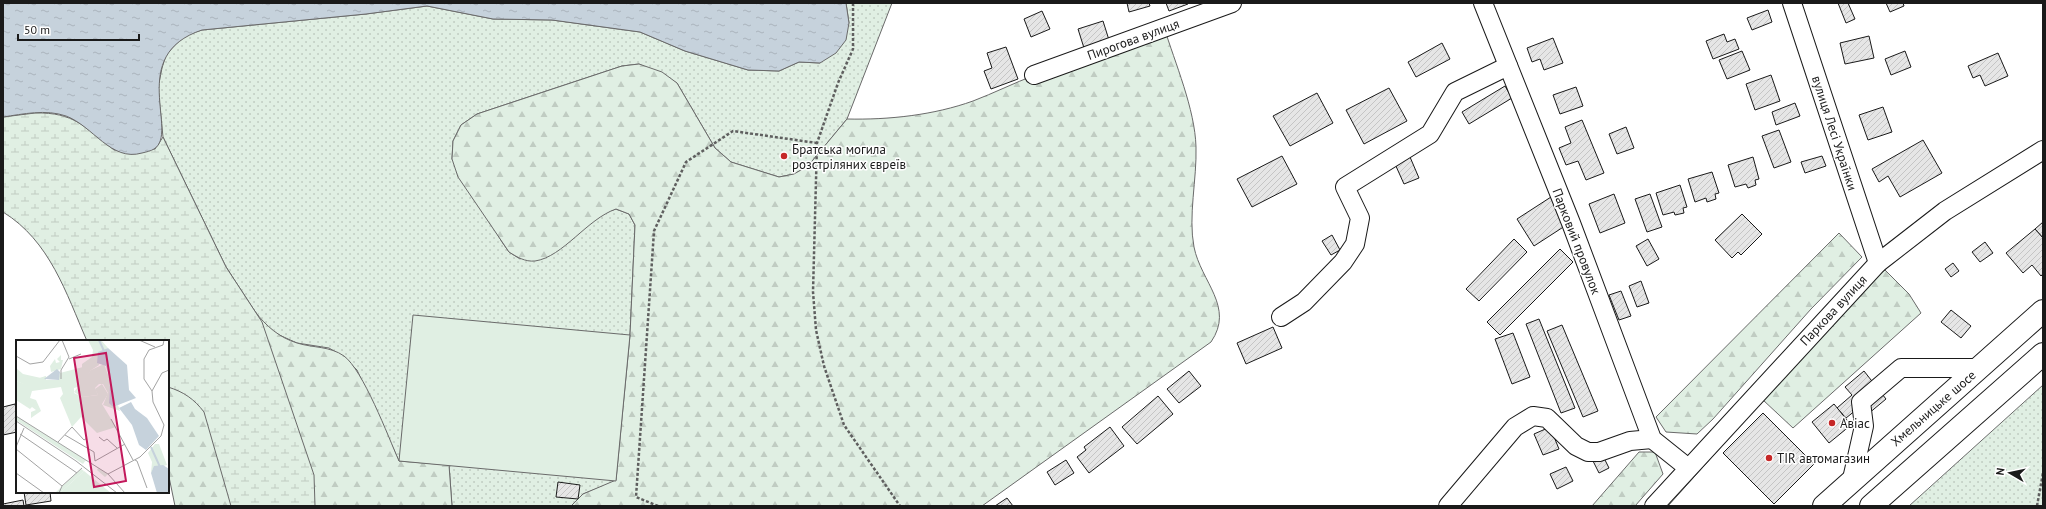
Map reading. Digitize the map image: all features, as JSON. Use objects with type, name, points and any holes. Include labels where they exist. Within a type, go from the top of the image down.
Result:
[{"type":"highway","name":"Хмельницьке шосе","points":[[1824,506],[1852,479],[2043,311]]},
{"type":"highway","points":[[1871,506],[2043,354]]},
{"type":"street","name":"Пирогова вулиця","points":[[1034,75],[1232,3]]},
{"type":"street","name":"Парковий провулок","points":[[1483,3],[1571,223],[1652,439]]},
{"type":"street","name":"вулиця Лесі Українки","points":[[1792,3],[1878,263]]},
{"type":"street","points":[[1281,317],[1304,302],[1343,262],[1356,244],[1360,218],[1345,187],[1430,134],[1455,92],[1508,66]]},
{"type":"street","name":"Паркова вулиця","points":[[1654,506],[1687,467],[1878,263],[1945,211],[2043,150]]},
{"type":"street","points":[[1852,479],[1864,426],[1861,402],[1900,368],[1978,368]]},
{"type":"street","points":[[1448,506],[1515,427],[1533,416],[1547,418],[1576,446],[1588,452],[1599,452],[1630,441],[1652,439],[1687,467]]},
{"type":"path","points":[[853,3],[853,49],[838,83],[817,143],[813,292],[816,330],[824,366],[844,425],[900,506]]},
{"type":"path","points":[[658,506],[636,497],[654,231],[686,162],[733,131],[817,143]]},
{"type":"path","points":[[2037,506],[2043,473]]},
{"type":"green space","points":[[846,3],[892,3],[847,119],[808,166],[794,174],[779,177],[731,162],[715,148],[677,83],[639,64],[622,66],[477,114],[461,125],[453,141],[452,159],[502,242],[509,252],[520,259],[604,213],[616,209],[629,214],[635,225],[630,335],[616,481],[583,494],[571,506],[452,506],[449,465],[399,461],[357,370],[344,357],[329,348],[297,343],[277,334],[262,322],[226,267],[163,137],[158,88],[166,55],[186,35],[202,30],[366,14],[427,6],[493,19],[552,20],[640,32],[685,51],[748,70],[779,71],[799,62],[820,63],[849,23]]},
{"type":"green space","points":[[1164,27],[1184,86],[1195,132],[1196,159],[1192,210],[1192,235],[1198,260],[1218,306],[1219,317],[1217,329],[1211,342],[982,506],[571,506],[583,494],[616,480],[630,335],[635,225],[629,214],[616,209],[605,214],[555,253],[545,258],[531,261],[515,256],[509,252],[458,177],[452,159],[453,141],[461,125],[477,114],[622,66],[639,64],[662,72],[677,83],[715,148],[731,162],[779,177],[794,174],[808,166],[847,119],[879,119],[911,116],[958,106],[981,98],[1027,78]]},
{"type":"green space","points":[[35,113],[60,115],[78,122],[114,150],[155,149],[163,137],[226,267],[262,322],[314,475],[315,506],[231,506],[204,412],[188,396],[169,387],[169,340],[87,340],[64,287],[45,253],[19,224],[3,212],[3,117]]},
{"type":"green space","points":[[1839,233],[1862,257],[1811,309],[1713,419],[1697,434],[1666,432],[1656,417]]},
{"type":"green space","points":[[1878,263],[1909,294],[1921,313],[1793,428],[1763,400],[1668,506],[1654,506]]},
{"type":"green space","points":[[226,267],[255,312],[273,331],[284,338],[297,343],[333,350],[344,356],[359,375],[367,389],[399,461],[449,465],[452,506],[175,506],[169,477],[169,340]]},
{"type":"green space","points":[[413,315],[630,335],[616,481],[399,461]]},
{"type":"green space","points":[[2043,385],[2043,506],[1909,506]]},
{"type":"green space","points":[[1639,452],[1655,452],[1663,474],[1635,506],[1592,506]]},
{"type":"water","points":[[3,3],[846,3],[849,23],[846,40],[836,53],[820,63],[799,62],[779,71],[748,70],[685,51],[640,32],[552,20],[493,19],[427,6],[366,14],[202,30],[179,42],[166,57],[160,74],[159,93],[162,127],[160,140],[153,150],[131,154],[111,148],[85,127],[66,116],[43,112],[3,117]]},
{"type":"building","points":[[1127,3],[1149,3],[1150,6],[1129,12]]},
{"type":"building","points":[[1166,3],[1188,3],[1188,4],[1169,11]]},
{"type":"building","points":[[1838,3],[1848,3],[1855,19],[1846,23]]},
{"type":"building","points":[[1886,3],[1903,3],[1904,6],[1890,12]]},
{"type":"building","points":[[1768,10],[1772,22],[1752,30],[1747,18]]},
{"type":"building","points":[[1042,11],[1050,29],[1031,37],[1024,19]]},
{"type":"building","points":[[1103,21],[1109,40],[1084,48],[1078,29]]},
{"type":"building","points":[[1724,34],[1727,42],[1735,39],[1739,49],[1713,59],[1706,41]]},
{"type":"building","points":[[1869,36],[1874,58],[1845,64],[1840,43]]},
{"type":"building","points":[[1553,38],[1563,63],[1544,70],[1540,59],[1532,62],[1527,48]]},
{"type":"building","points":[[1442,43],[1450,59],[1416,77],[1408,62]]},
{"type":"building","points":[[1006,47],[1018,79],[991,89],[984,71],[992,68],[987,53]]},
{"type":"building","points":[[1742,51],[1750,70],[1727,79],[1719,60]]},
{"type":"building","points":[[1905,51],[1911,67],[1891,75],[1885,59]]},
{"type":"building","points":[[1998,53],[2008,76],[1985,86],[1980,75],[1973,78],[1968,66]]},
{"type":"building","points":[[1771,75],[1780,101],[1755,110],[1746,84]]},
{"type":"building","points":[[1505,86],[1512,98],[1469,124],[1462,112]]},
{"type":"building","points":[[1576,87],[1583,106],[1560,114],[1553,95]]},
{"type":"building","points":[[1389,88],[1407,121],[1364,144],[1346,110]]},
{"type":"building","points":[[1317,93],[1333,123],[1290,146],[1273,116]]},
{"type":"building","points":[[1795,103],[1800,116],[1776,125],[1772,112]]},
{"type":"building","points":[[1883,107],[1892,132],[1868,140],[1859,115]]},
{"type":"building","points":[[1582,120],[1604,173],[1586,180],[1578,161],[1566,165],[1559,148],[1571,143],[1565,127]]},
{"type":"building","points":[[1626,127],[1634,148],[1617,154],[1609,134]]},
{"type":"building","points":[[1779,130],[1791,162],[1774,168],[1762,136]]},
{"type":"building","points":[[1923,140],[1942,173],[1900,197],[1888,176],[1879,182],[1872,169]]},
{"type":"building","points":[[1282,156],[1297,184],[1252,207],[1237,179]]},
{"type":"building","points":[[1822,156],[1826,166],[1805,173],[1801,162]]},
{"type":"building","points":[[1410,157],[1419,178],[1404,184],[1395,164]]},
{"type":"building","points":[[1753,157],[1759,179],[1755,180],[1756,185],[1748,188],[1746,184],[1735,187],[1728,165]]},
{"type":"building","points":[[1712,172],[1719,193],[1715,194],[1716,199],[1707,202],[1706,198],[1695,202],[1688,179]]},
{"type":"building","points":[[1680,185],[1687,207],[1683,208],[1684,213],[1675,215],[1674,212],[1663,215],[1656,193]]},
{"type":"building","points":[[1614,194],[1625,223],[1600,233],[1589,204]]},
{"type":"building","points":[[1650,194],[1662,227],[1647,232],[1635,199]]},
{"type":"building","points":[[1551,197],[1568,224],[1534,246],[1517,219]]},
{"type":"building","points":[[1742,214],[1762,234],[1741,255],[1738,252],[1732,258],[1715,240]]},
{"type":"building","points":[[2043,222],[2043,238],[2035,229]]},
{"type":"building","points":[[2035,229],[2043,238],[2043,274],[2041,276],[2032,265],[2023,273],[2006,253]]},
{"type":"building","points":[[1332,235],[1340,250],[1331,255],[1322,241]]},
{"type":"building","points":[[1514,239],[1527,252],[1479,301],[1466,289]]},
{"type":"building","points":[[1648,239],[1659,259],[1647,266],[1636,246]]},
{"type":"building","points":[[1985,242],[1993,253],[1980,262],[1972,252]]},
{"type":"building","points":[[1560,249],[1573,262],[1500,335],[1487,322]]},
{"type":"building","points":[[1953,263],[1959,271],[1951,277],[1945,269]]},
{"type":"building","points":[[1641,281],[1649,303],[1637,307],[1629,286]]},
{"type":"building","points":[[1621,291],[1631,316],[1619,320],[1609,295]]},
{"type":"building","points":[[1951,310],[1971,326],[1961,338],[1941,322]]},
{"type":"building","points":[[1539,319],[1575,408],[1561,413],[1526,324]]},
{"type":"building","points":[[1562,325],[1598,411],[1583,417],[1547,331]]},
{"type":"building","points":[[1273,327],[1282,348],[1246,364],[1237,343]]},
{"type":"building","points":[[1513,333],[1530,377],[1512,384],[1495,339]]},
{"type":"building","points":[[1189,371],[1201,386],[1179,403],[1167,389]]},
{"type":"building","points":[[1864,371],[1886,399],[1868,414],[1861,406],[1846,418],[1837,408],[1852,395],[1845,387]]},
{"type":"building","points":[[1158,396],[1173,414],[1137,444],[1122,427]]},
{"type":"building","points":[[15,404],[16,432],[3,435],[3,407]]},
{"type":"building","name":"Авіас","points":[[1834,404],[1851,425],[1829,443],[1812,422]]},
{"type":"building","name":"TIR автомагазин","points":[[1763,413],[1814,464],[1774,504],[1723,453]]},
{"type":"building","points":[[1110,427],[1124,446],[1089,473],[1077,457],[1086,450],[1084,447]]},
{"type":"building","points":[[1550,427],[1559,449],[1543,455],[1534,434]]},
{"type":"building","points":[[1603,456],[1609,468],[1599,473],[1593,461]]},
{"type":"building","points":[[1066,460],[1074,473],[1055,485],[1047,472]]},
{"type":"building","points":[[1566,467],[1573,481],[1557,489],[1550,474]]},
{"type":"building","points":[[558,482],[580,485],[578,499],[556,497]]},
{"type":"building","points":[[24,493],[50,493],[51,501],[26,505]]},
{"type":"building","points":[[1007,498],[1013,506],[995,506]]},
{"type":"building","points":[[23,500],[24,506],[3,506],[3,504]]},
{"type":"place","name":"Братська могила розстріляних євреїв","points":[[784,156]]},
{"type":"place","name":"Авіас","points":[[1832,423]]},
{"type":"place","name":"TIR автомагазин","points":[[1769,458]]}]
